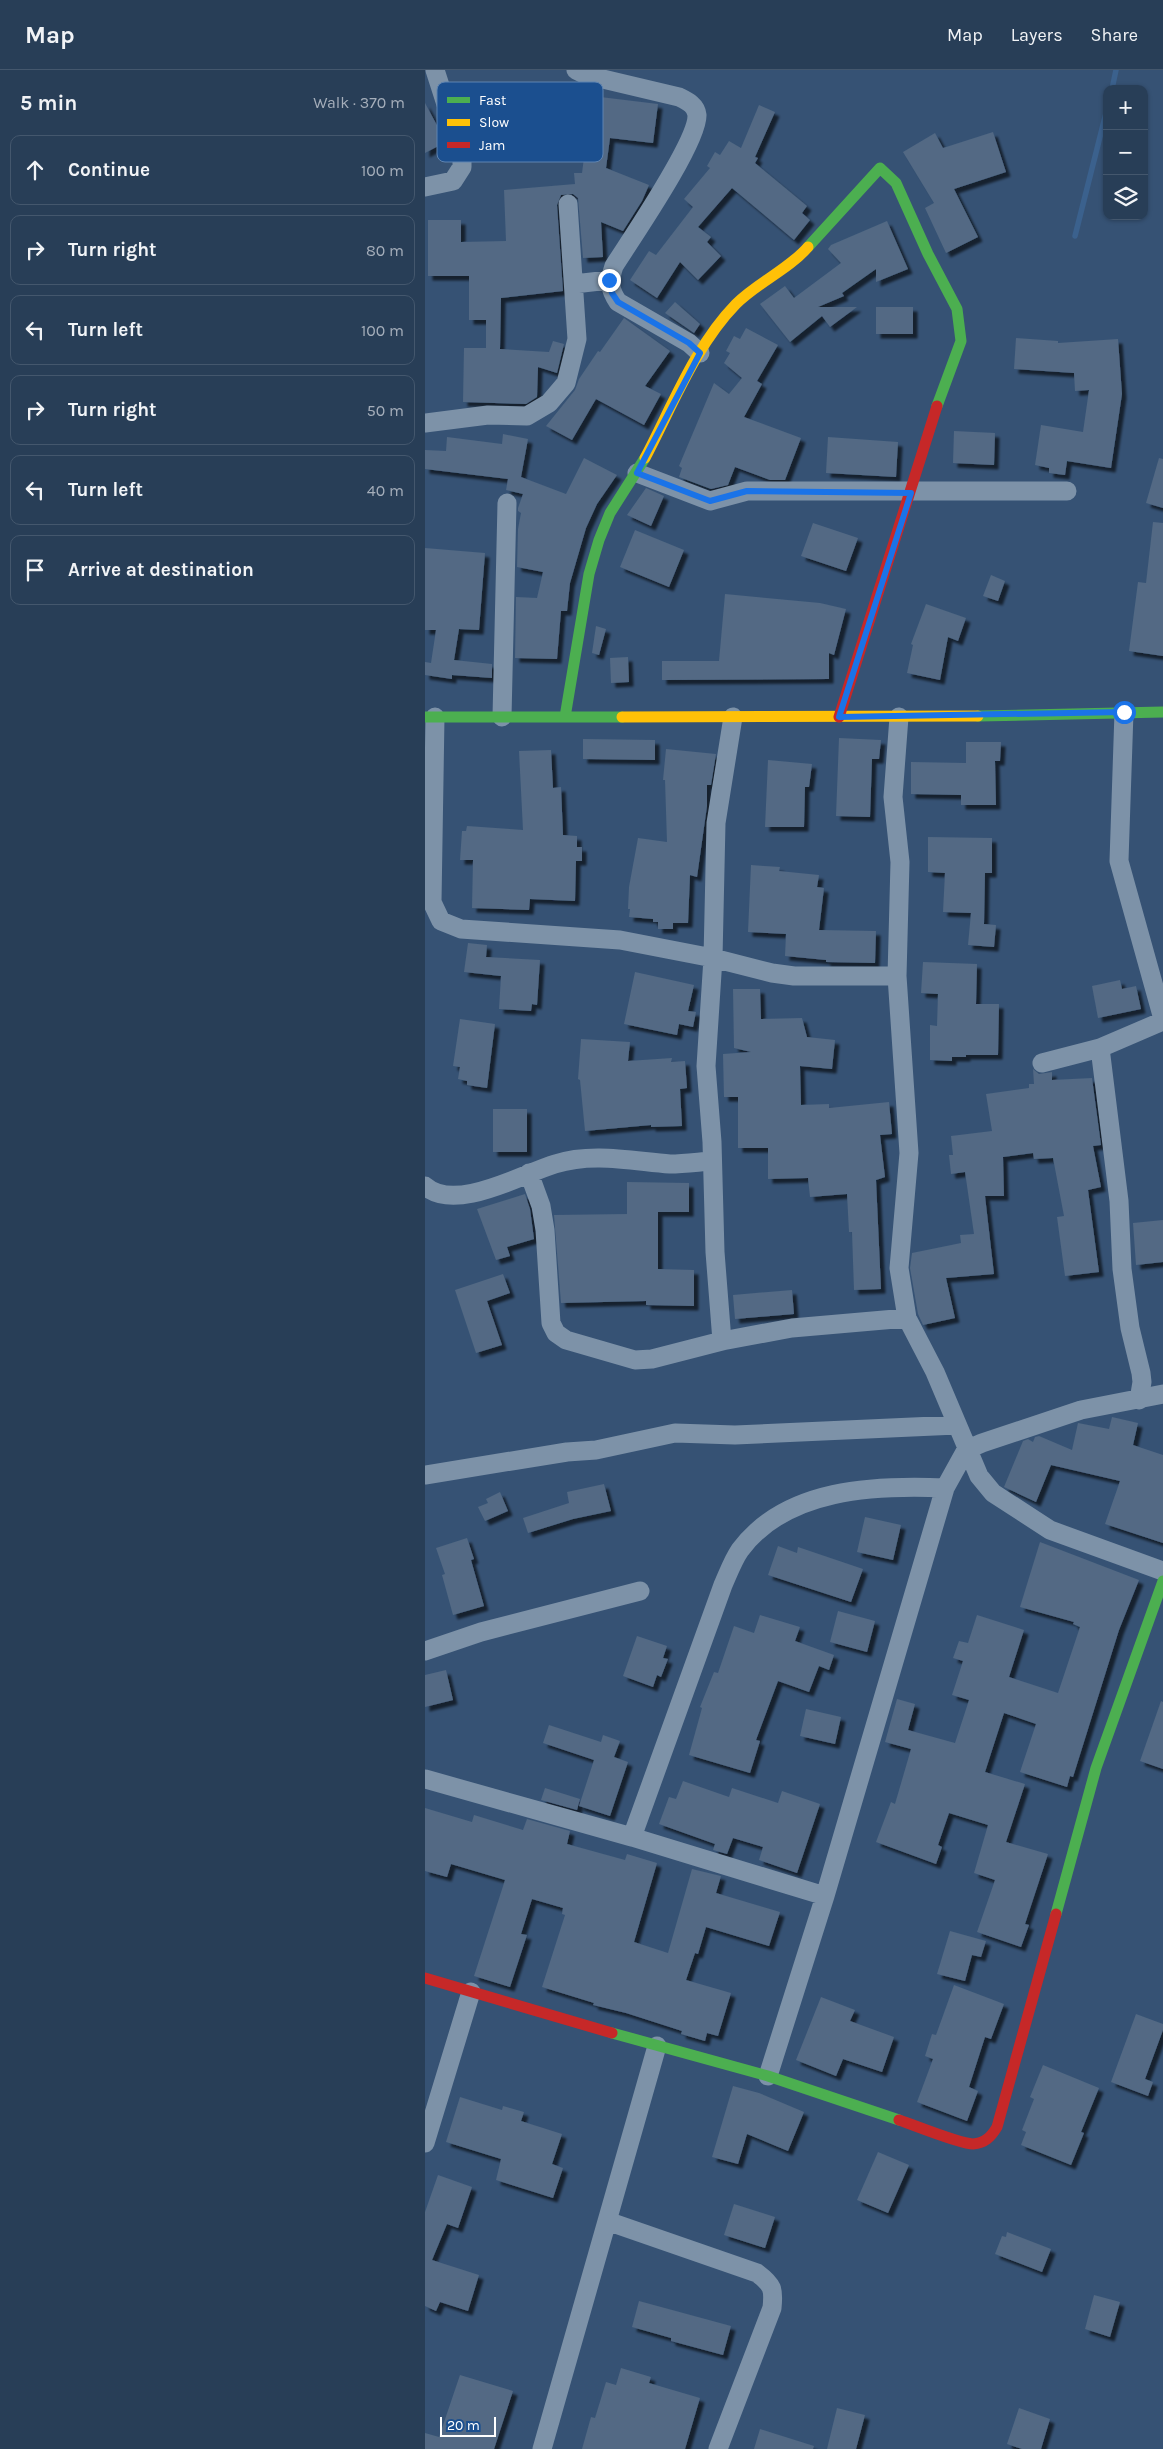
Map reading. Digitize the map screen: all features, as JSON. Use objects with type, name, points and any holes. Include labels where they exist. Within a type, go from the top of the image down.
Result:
[{"type":"street","points":[[435,70],[439,82]]},
{"type":"street","points":[[575,70],[586,75],[679,97],[692,104],[697,114],[694,129],[672,172],[614,266],[609,280],[612,293],[618,302],[689,343],[700,353]]},
{"type":"street","points":[[425,187],[453,181],[462,167],[462,162]]},
{"type":"street","points":[[565,717],[589,574],[596,548],[610,513],[637,473],[700,353],[717,326],[737,303],[802,254],[880,168],[896,183],[928,254],[957,309],[961,341],[945,382],[839,717]]},
{"type":"street","points":[[425,423],[488,415],[527,416],[549,403],[566,383],[577,339],[568,204]]},
{"type":"street","points":[[573,284],[609,280]]},
{"type":"street","points":[[637,473],[710,501],[747,491],[911,493],[1067,491]]},
{"type":"street","points":[[503,717],[507,503]]},
{"type":"street","points":[[1042,1063],[1099,1048],[1163,1020],[1119,861],[1124,712]]},
{"type":"street","points":[[897,976],[794,976],[772,973],[713,958],[620,940],[461,929],[441,921],[433,902],[430,717],[899,717],[1163,712]]},
{"type":"street","points":[[722,1341],[715,1252],[706,1066],[713,958],[716,823],[733,717]]},
{"type":"street","points":[[899,717],[893,797],[900,862],[897,976],[909,1153],[899,1268],[907,1318],[935,1372],[966,1450],[979,1476],[993,1493],[1038,1524],[1163,1571]]},
{"type":"street","points":[[1099,1048],[1119,1201],[1122,1261],[1128,1314],[1141,1373],[1142,1382],[1139,1400]]},
{"type":"street","points":[[425,1186],[439,1195],[455,1197],[579,1158],[608,1158],[673,1164],[712,1162]]},
{"type":"street","points":[[529,1173],[541,1206],[545,1230],[551,1324],[555,1334],[566,1340],[635,1360],[652,1359],[722,1341],[791,1328],[907,1318]]},
{"type":"street","points":[[768,2076],[825,1896],[945,1488],[966,1450],[1081,1410],[1163,1394]]},
{"type":"street","points":[[425,1475],[567,1452],[596,1450],[675,1433],[735,1435],[957,1424]]},
{"type":"street","points":[[632,1837],[723,1585],[740,1551],[762,1528],[789,1511],[827,1496],[898,1486],[945,1488]]},
{"type":"street","points":[[425,1978],[657,2046],[768,2076],[971,2144],[984,2142],[991,2138],[997,2127],[1096,1768],[1163,1581]]},
{"type":"street","points":[[425,1651],[481,1632],[640,1591]]},
{"type":"street","points":[[425,1779],[632,1837],[825,1896]]},
{"type":"street","points":[[425,2143],[471,1992]]},
{"type":"street","points":[[542,2449],[657,2046]]},
{"type":"street","points":[[607,2221],[757,2273],[768,2281],[774,2292],[772,2308],[718,2449]]},
{"type":"building","points":[[603,97],[658,104],[653,143],[610,138],[606,168],[649,185],[642,201],[623,231],[601,222],[603,257],[583,258],[578,198],[573,194],[561,195],[557,205],[563,291],[501,298],[500,349],[549,352],[553,341],[564,344],[557,373],[538,367],[537,397],[526,404],[463,402],[464,348],[486,348],[486,320],[469,320],[469,276],[428,276],[428,220],[461,220],[461,242],[506,241],[504,190],[575,184],[574,173],[582,173],[583,162],[603,162]]},
{"type":"building","points":[[425,103],[437,125],[437,147],[425,153]]},
{"type":"building","points":[[759,105],[775,112],[755,157],[758,158],[755,163],[807,206],[802,213],[810,220],[794,240],[732,188],[698,227],[711,237],[707,242],[721,256],[698,280],[680,262],[657,298],[630,280],[649,251],[656,255],[693,207],[684,199],[710,168],[707,166],[715,152],[720,155],[729,141],[741,148]]},
{"type":"building","points":[[993,132],[1006,172],[954,189],[978,237],[946,253],[925,208],[934,203],[903,152],[935,133],[943,148]]},
{"type":"building","points":[[887,221],[908,269],[876,282],[876,269],[842,293],[844,296],[818,307],[857,307],[830,327],[822,316],[790,342],[760,304],[785,286],[794,298],[841,263],[828,249],[831,245]]},
{"type":"building","points":[[675,302],[700,324],[694,333],[665,313]]},
{"type":"building","points":[[876,307],[913,307],[913,334],[876,334]]},
{"type":"building","points":[[624,318],[670,351],[645,386],[661,394],[644,425],[596,399],[572,440],[546,426],[575,390],[579,379],[598,351],[600,352]]},
{"type":"building","points":[[746,328],[778,345],[757,381],[762,384],[744,417],[801,438],[785,480],[770,480],[735,467],[728,485],[711,489],[679,477],[682,468],[679,466],[714,383],[729,394],[742,378],[724,363],[730,353],[726,351],[734,336],[740,339]]},
{"type":"building","points":[[1016,338],[1058,341],[1058,343],[1118,339],[1122,394],[1111,468],[1067,461],[1065,475],[1049,473],[1049,468],[1035,465],[1041,425],[1083,432],[1089,390],[1075,391],[1074,373],[1014,369]]},
{"type":"building","points":[[954,431],[995,433],[994,465],[953,463]]},
{"type":"building","points":[[503,434],[528,439],[521,477],[566,494],[584,458],[617,475],[597,504],[586,528],[570,583],[567,611],[561,611],[557,659],[515,658],[516,597],[537,598],[543,572],[517,567],[518,529],[521,513],[518,511],[518,508],[523,494],[506,490],[508,479],[425,469],[425,450],[446,451],[447,437],[502,444]]},
{"type":"building","points":[[828,437],[898,442],[896,477],[826,473]]},
{"type":"building","points":[[1159,458],[1163,459],[1163,508],[1146,503]]},
{"type":"building","points":[[646,488],[664,496],[651,526],[627,515]]},
{"type":"building","points":[[1153,522],[1163,523],[1163,656],[1129,651],[1138,582],[1146,583]]},
{"type":"building","points":[[813,523],[858,538],[846,571],[801,556]]},
{"type":"building","points":[[635,530],[684,550],[669,587],[620,567]]},
{"type":"building","points":[[425,548],[485,553],[479,630],[459,629],[454,660],[492,664],[492,678],[452,675],[452,679],[425,675],[425,662],[431,663],[436,630],[425,630]]},
{"type":"building","points":[[991,575],[1005,581],[998,601],[983,596]]},
{"type":"building","points":[[725,594],[820,603],[846,609],[834,655],[829,653],[829,679],[662,680],[662,661],[719,661]]},
{"type":"building","points":[[926,604],[966,618],[958,641],[948,637],[940,680],[907,673],[913,645],[911,644]]},
{"type":"building","points":[[596,626],[606,629],[599,655],[592,653]]},
{"type":"building","points":[[628,657],[629,682],[611,683],[610,658]]},
{"type":"building","points":[[839,738],[881,740],[879,759],[872,759],[870,817],[836,816]]},
{"type":"building","points":[[583,739],[655,740],[655,760],[583,759]]},
{"type":"building","points":[[966,742],[1001,742],[1000,761],[995,761],[996,805],[961,805],[961,795],[911,794],[911,762],[966,763]]},
{"type":"building","points":[[666,749],[716,754],[711,785],[707,785],[707,806],[697,877],[690,875],[688,923],[673,923],[673,929],[658,929],[658,922],[653,922],[653,919],[629,917],[630,909],[628,909],[629,887],[638,838],[667,842],[665,780],[663,780]]},
{"type":"building","points":[[551,750],[553,788],[561,787],[563,835],[577,836],[577,847],[582,847],[582,861],[576,861],[575,901],[530,899],[529,910],[472,908],[473,860],[460,860],[462,831],[466,831],[467,826],[523,830],[519,751]]},
{"type":"building","points":[[768,760],[812,764],[809,787],[805,787],[804,827],[765,827]]},
{"type":"building","points":[[928,837],[992,838],[992,873],[985,873],[984,924],[996,925],[994,947],[968,945],[971,913],[943,912],[945,873],[928,872]]},
{"type":"building","points":[[751,865],[780,867],[779,871],[819,875],[817,887],[824,888],[819,930],[876,931],[875,963],[826,962],[826,960],[785,956],[786,934],[748,932]]},
{"type":"building","points":[[468,943],[487,945],[486,957],[540,960],[537,1005],[532,1004],[531,1011],[499,1009],[501,976],[464,972]]},
{"type":"building","points":[[923,962],[977,964],[976,1004],[999,1004],[998,1055],[966,1055],[966,1057],[952,1057],[952,1061],[930,1060],[930,1025],[937,1026],[938,994],[921,993]]},
{"type":"building","points":[[635,972],[694,985],[688,1011],[696,1012],[693,1027],[679,1024],[677,1035],[624,1024]]},
{"type":"building","points":[[1120,980],[1122,989],[1136,986],[1141,1009],[1098,1018],[1092,986]]},
{"type":"building","points":[[733,989],[760,989],[761,1019],[802,1018],[807,1037],[835,1040],[832,1069],[800,1066],[801,1105],[829,1104],[829,1108],[889,1102],[892,1134],[880,1135],[885,1177],[876,1180],[881,1289],[854,1290],[852,1232],[849,1232],[847,1194],[810,1197],[808,1178],[768,1179],[768,1148],[738,1148],[738,1097],[724,1097],[723,1054],[751,1052],[734,1048]]},
{"type":"building","points":[[460,1019],[495,1024],[487,1088],[467,1085],[467,1081],[458,1079],[460,1067],[453,1066]]},
{"type":"building","points":[[581,1039],[630,1042],[628,1061],[672,1058],[671,1062],[685,1061],[687,1088],[680,1089],[682,1126],[651,1127],[651,1125],[585,1131],[580,1080],[578,1079]]},
{"type":"building","points":[[1033,1069],[1039,1074],[1052,1072],[1052,1080],[1092,1078],[1101,1145],[1093,1146],[1101,1187],[1088,1190],[1099,1272],[1065,1276],[1057,1217],[1064,1216],[1053,1158],[1034,1159],[1033,1153],[1003,1157],[1004,1196],[985,1196],[994,1274],[946,1278],[955,1318],[923,1325],[918,1314],[910,1268],[912,1253],[961,1243],[960,1235],[974,1234],[965,1172],[951,1174],[949,1155],[953,1155],[951,1136],[992,1131],[986,1094],[1029,1088],[1029,1084],[1034,1084]]},
{"type":"building","points":[[493,1109],[527,1109],[527,1152],[493,1152]]},
{"type":"building","points":[[627,1182],[689,1183],[689,1212],[658,1212],[658,1269],[694,1270],[694,1306],[646,1305],[646,1301],[561,1303],[554,1215],[627,1214]]},
{"type":"building","points":[[525,1194],[530,1209],[534,1239],[507,1247],[510,1256],[496,1260],[477,1209]]},
{"type":"building","points":[[1163,1220],[1163,1262],[1136,1265],[1133,1223]]},
{"type":"building","points":[[503,1274],[510,1293],[487,1301],[502,1345],[476,1353],[455,1290]]},
{"type":"building","points":[[792,1290],[794,1314],[735,1319],[733,1295]]},
{"type":"building","points":[[1112,1417],[1138,1423],[1133,1445],[1163,1455],[1163,1543],[1105,1524],[1120,1481],[1051,1465],[1036,1502],[1004,1487],[1023,1441],[1028,1439],[1033,1442],[1035,1437],[1039,1436],[1072,1450],[1078,1423],[1109,1429]]},
{"type":"building","points":[[604,1484],[611,1511],[573,1519],[528,1533],[523,1518],[569,1503],[567,1492]]},
{"type":"building","points":[[500,1492],[508,1511],[485,1521],[478,1507],[488,1503],[486,1499]]},
{"type":"building","points":[[865,1517],[901,1525],[893,1560],[857,1552]]},
{"type":"building","points":[[467,1538],[474,1559],[471,1560],[484,1606],[453,1615],[442,1575],[445,1574],[436,1548]]},
{"type":"building","points":[[1040,1542],[1139,1580],[1119,1630],[1073,1777],[1070,1776],[1067,1787],[1020,1772],[1036,1724],[1004,1713],[985,1772],[1025,1784],[1006,1842],[1048,1854],[1025,1924],[1029,1925],[1021,1947],[977,1932],[995,1880],[974,1873],[988,1825],[949,1813],[938,1845],[942,1847],[936,1864],[876,1842],[891,1802],[895,1804],[911,1749],[885,1742],[897,1699],[915,1704],[908,1730],[955,1743],[969,1700],[952,1695],[963,1661],[953,1658],[959,1641],[968,1643],[977,1615],[1024,1630],[1009,1677],[1058,1693],[1080,1627],[1073,1624],[1074,1622],[1020,1607]]},
{"type":"building","points":[[778,1546],[797,1553],[798,1547],[863,1569],[851,1602],[768,1575]]},
{"type":"building","points":[[838,1611],[875,1621],[867,1652],[830,1642]]},
{"type":"building","points":[[760,1615],[800,1627],[795,1641],[834,1655],[829,1670],[819,1666],[809,1692],[778,1681],[756,1740],[760,1741],[750,1773],[689,1755],[702,1708],[700,1707],[714,1672],[718,1673],[734,1626],[754,1633]]},
{"type":"building","points":[[637,1636],[667,1646],[663,1658],[668,1659],[661,1677],[657,1675],[653,1687],[623,1676]]},
{"type":"building","points":[[446,1670],[453,1700],[425,1707],[425,1675]]},
{"type":"building","points":[[1161,1701],[1163,1702],[1163,1769],[1140,1761]]},
{"type":"building","points":[[806,1709],[841,1717],[835,1744],[800,1736]]},
{"type":"building","points":[[549,1725],[601,1742],[603,1735],[620,1741],[614,1757],[628,1762],[610,1816],[579,1806],[594,1760],[543,1743]]},
{"type":"building","points":[[683,1781],[729,1797],[732,1788],[778,1803],[782,1791],[820,1804],[797,1873],[759,1860],[763,1847],[733,1838],[727,1854],[713,1850],[715,1844],[659,1824],[669,1797],[676,1799]]},
{"type":"building","points":[[545,1788],[580,1799],[577,1810],[541,1800]]},
{"type":"building","points":[[425,1808],[472,1822],[474,1815],[523,1830],[527,1819],[570,1831],[567,1844],[625,1860],[627,1854],[657,1863],[634,1942],[668,1953],[692,1869],[721,1876],[716,1893],[780,1912],[769,1946],[706,1927],[698,1954],[695,1953],[686,1980],[731,1993],[718,2036],[707,2033],[705,2041],[681,2034],[682,2031],[626,2013],[593,2005],[594,2003],[542,1987],[565,1915],[562,1914],[563,1908],[532,1899],[521,1934],[527,1935],[510,1987],[474,1976],[505,1880],[451,1864],[447,1877],[425,1871]]},
{"type":"building","points":[[950,1931],[986,1941],[981,1957],[972,1955],[965,1981],[937,1974]]},
{"type":"building","points":[[954,1985],[1004,2004],[991,2039],[985,2037],[969,2087],[978,2091],[967,2121],[917,2102],[933,2059],[925,2056],[932,2034],[936,2035]]},
{"type":"building","points":[[821,1997],[855,2010],[850,2021],[894,2037],[882,2072],[843,2059],[836,2076],[796,2060]]},
{"type":"building","points":[[1136,2014],[1163,2024],[1163,2030],[1145,2079],[1153,2082],[1148,2096],[1111,2082]]},
{"type":"building","points":[[1043,2065],[1099,2088],[1081,2132],[1084,2133],[1071,2165],[1021,2145],[1026,2132],[1022,2130],[1034,2099],[1030,2097]]},
{"type":"building","points":[[733,2086],[759,2093],[804,2112],[788,2151],[747,2134],[738,2164],[712,2157]]},
{"type":"building","points":[[460,2097],[502,2110],[503,2106],[524,2112],[521,2121],[562,2134],[552,2164],[563,2168],[553,2198],[496,2180],[501,2159],[446,2142]]},
{"type":"building","points":[[878,2152],[909,2165],[888,2213],[857,2200]]},
{"type":"building","points":[[438,2175],[472,2187],[458,2228],[447,2224],[432,2260],[479,2275],[468,2311],[440,2302],[436,2311],[425,2306],[425,2212]]},
{"type":"building","points":[[734,2204],[775,2217],[765,2248],[724,2235]]},
{"type":"building","points":[[1007,2232],[1051,2249],[1042,2272],[995,2254],[1002,2236],[1006,2237]]},
{"type":"building","points":[[1094,2295],[1120,2302],[1110,2337],[1085,2329]]},
{"type":"building","points":[[639,2301],[731,2326],[723,2355],[671,2341],[671,2338],[632,2327]]},
{"type":"building","points":[[621,2368],[651,2377],[649,2383],[700,2398],[685,2449],[582,2449],[591,2417],[595,2418],[606,2382],[616,2385]]},
{"type":"building","points":[[460,2375],[513,2391],[494,2449],[425,2449],[425,2433],[439,2437]]},
{"type":"building","points":[[837,2408],[865,2415],[856,2449],[827,2449]]},
{"type":"building","points":[[1019,2408],[1050,2419],[1041,2449],[1022,2449],[1007,2444]]},
{"type":"building","points":[[760,2429],[814,2446],[813,2449],[754,2449]]},
{"type":"waterway","points":[[1113,85],[1116,70]]},
{"type":"waterway","points":[[1075,236],[1103,125]]},
{"type":"traffic: fast","points":[[808,247],[880,168],[896,183],[928,254],[957,309],[961,341],[937,406]]},
{"type":"traffic: fast","points":[[565,717],[589,574],[599,540],[610,513],[645,458]]},
{"type":"traffic: fast","points":[[978,716],[1163,712]]},
{"type":"traffic: fast","points":[[425,717],[622,717]]},
{"type":"traffic: fast","points":[[1056,1914],[1096,1768],[1163,1581]]},
{"type":"traffic: fast","points":[[612,2033],[768,2076],[899,2120]]},
{"type":"traffic: slow","points":[[645,458],[696,358],[721,321],[745,296],[791,263],[808,247]]},
{"type":"traffic: slow","points":[[622,717],[978,716]]},
{"type":"traffic: jam","points":[[839,717],[937,406]]},
{"type":"traffic: jam","points":[[899,2120],[948,2138],[973,2144],[987,2139],[992,2134],[997,2127],[1056,1914]]},
{"type":"traffic: jam","points":[[425,1978],[612,2033]]},
{"type":"route","points":[[609,280],[612,293],[618,302],[689,343],[700,353],[637,473],[710,501],[747,491],[911,493],[839,717],[1124,712]]}]
